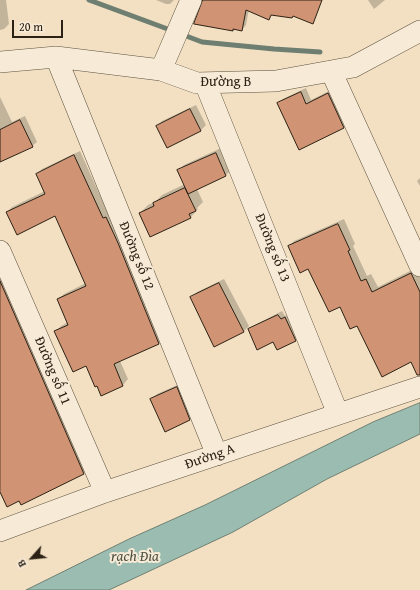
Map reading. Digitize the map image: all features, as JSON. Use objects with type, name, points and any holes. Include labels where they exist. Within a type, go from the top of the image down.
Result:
[{"type":"street","points":[[161,70],[191,0]]},
{"type":"street","name":"Đường B","points":[[0,62],[56,57],[161,70],[197,83],[276,81],[353,67],[420,31]]},
{"type":"street","name":"Đường số 12","points":[[56,57],[217,455]]},
{"type":"street","points":[[331,71],[420,266]]},
{"type":"street","name":"Đường số 13","points":[[205,83],[338,414]]},
{"type":"street","name":"Đường số 11","points":[[0,251],[105,492]]},
{"type":"street","name":"Đường A","points":[[0,531],[105,492],[420,386]]},
{"type":"water","name":"rạch Đìa","points":[[420,403],[420,434],[327,479],[233,532],[109,590],[26,590],[129,539],[205,505],[373,422]]},
{"type":"building","points":[[203,0],[322,0],[313,24],[293,16],[292,18],[271,15],[269,20],[246,10],[242,31],[233,29],[233,31],[194,24]]},
{"type":"building","points":[[301,92],[306,104],[328,93],[344,128],[299,150],[277,103]]},
{"type":"building","points":[[190,109],[201,131],[167,148],[156,126]]},
{"type":"building","points":[[20,120],[33,147],[0,162],[0,130]]},
{"type":"building","points":[[216,153],[226,176],[188,194],[177,170]]},
{"type":"building","points":[[74,155],[103,218],[106,217],[118,243],[159,344],[114,364],[123,386],[101,396],[97,386],[95,387],[86,366],[73,372],[54,331],[68,325],[57,299],[86,286],[55,216],[17,235],[6,212],[45,194],[36,174]]},
{"type":"building","points":[[185,188],[196,211],[189,214],[191,218],[150,237],[139,213],[154,206],[153,203]]},
{"type":"building","points":[[338,224],[350,250],[348,251],[361,281],[366,279],[372,292],[411,273],[420,292],[420,375],[417,375],[411,362],[382,377],[357,326],[350,329],[340,307],[329,312],[308,269],[300,273],[288,246]]},
{"type":"building","points":[[0,281],[84,474],[21,505],[19,501],[7,507],[0,492]]},
{"type":"building","points":[[219,283],[244,332],[214,347],[190,297]]},
{"type":"building","points":[[278,315],[281,319],[285,317],[296,341],[277,350],[273,342],[257,350],[248,329]]},
{"type":"building","points":[[177,387],[190,420],[165,432],[150,399]]},
{"type":"waterway","points":[[89,0],[173,31]]},
{"type":"waterway","points":[[181,34],[202,42],[320,52]]}]
